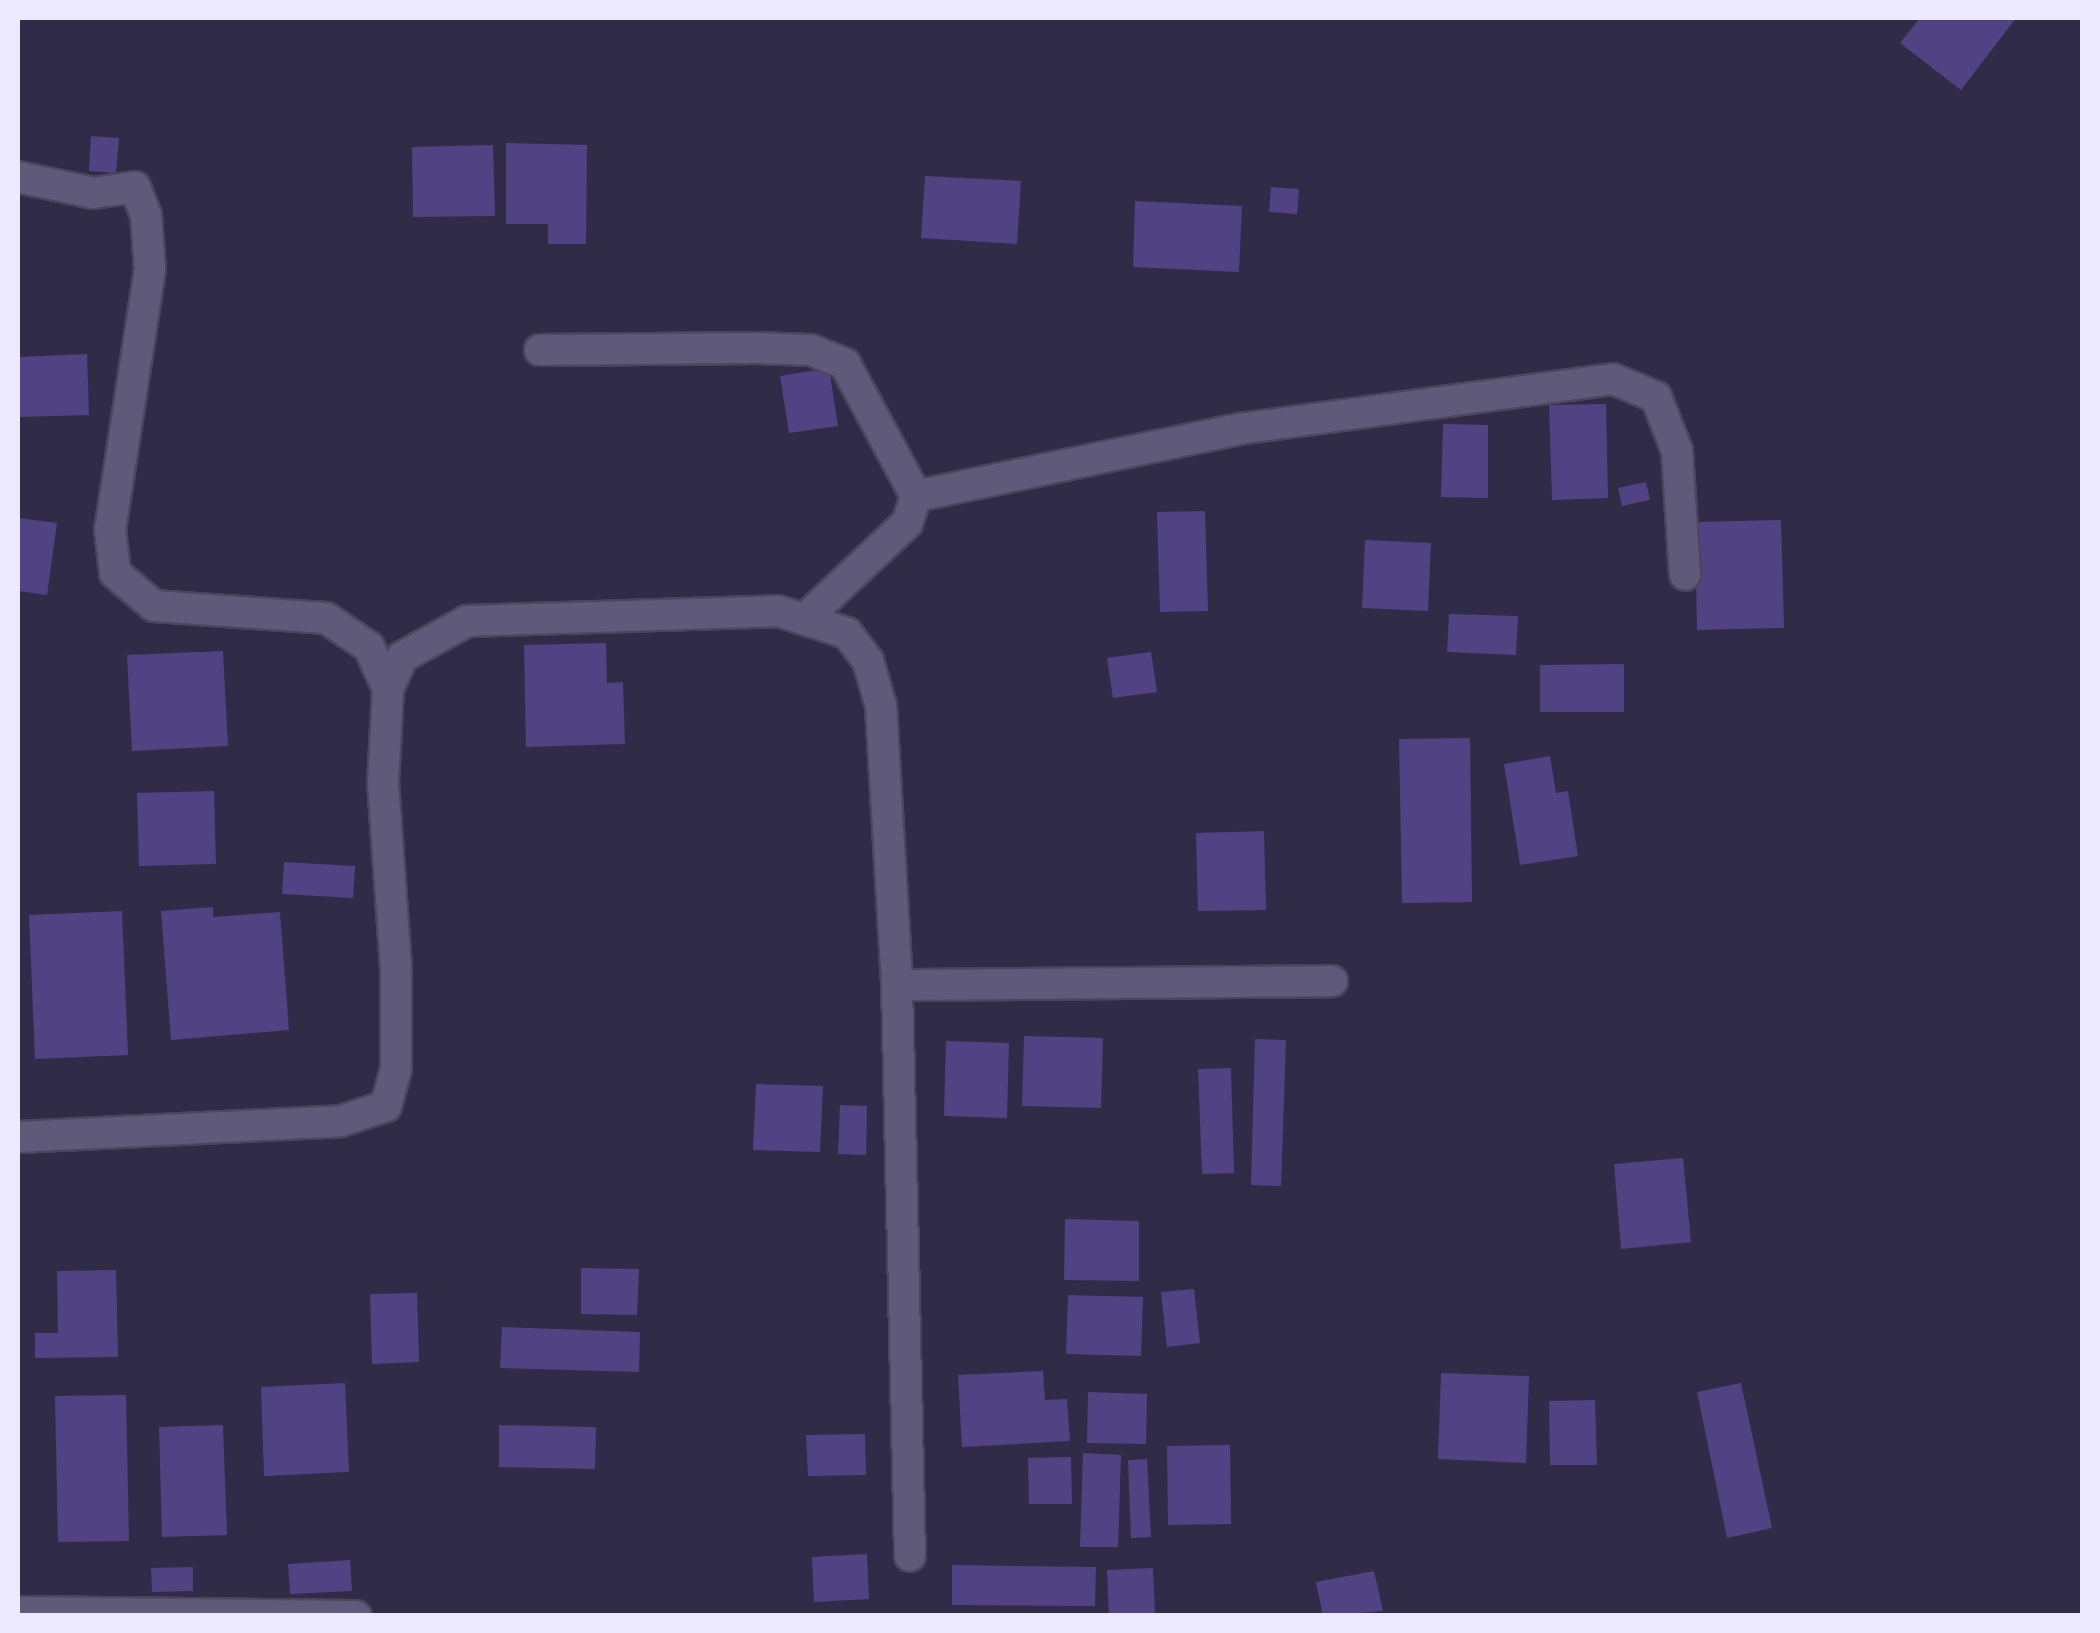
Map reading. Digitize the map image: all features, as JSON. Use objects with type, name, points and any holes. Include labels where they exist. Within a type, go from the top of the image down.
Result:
[{"type":"street","points":[[18,177],[93,193],[135,187],[146,215],[150,268],[110,529],[115,574],[154,606],[326,618],[369,647],[388,690]]},
{"type":"street","points":[[540,350],[811,350],[845,364],[869,395],[916,496],[907,522],[808,616]]},
{"type":"street","points":[[916,496],[1239,430],[1613,379],[1656,397],[1677,451],[1684,576]]},
{"type":"street","points":[[18,1138],[342,1121],[386,1106],[396,1036],[383,784],[388,690],[402,657],[467,621],[808,616],[846,633],[868,661],[881,706],[897,985],[910,1556]]},
{"type":"street","points":[[897,985],[1332,981]]},
{"type":"street","points":[[18,1612],[356,1616]]},
{"type":"building","points":[[1920,18],[2016,18],[1961,90],[1900,43]]},
{"type":"building","points":[[91,136],[119,138],[116,173],[89,171]]},
{"type":"building","points":[[506,143],[587,145],[586,244],[548,244],[548,224],[506,224]]},
{"type":"building","points":[[493,145],[495,216],[413,217],[412,147]]},
{"type":"building","points":[[925,176],[1021,181],[1017,244],[921,238]]},
{"type":"building","points":[[1271,187],[1299,189],[1297,214],[1269,212]]},
{"type":"building","points":[[1135,201],[1242,206],[1239,272],[1133,267]]},
{"type":"building","points":[[87,354],[89,415],[18,417],[18,357]]},
{"type":"building","points":[[829,368],[838,426],[789,433],[780,376]]},
{"type":"building","points":[[1606,404],[1608,498],[1552,500],[1549,405]]},
{"type":"building","points":[[1443,424],[1488,425],[1488,498],[1441,497]]},
{"type":"building","points":[[1646,482],[1650,500],[1622,506],[1618,488]]},
{"type":"building","points":[[1205,511],[1208,611],[1160,612],[1157,512]]},
{"type":"building","points":[[18,518],[57,523],[47,595],[18,591]]},
{"type":"building","points":[[1781,520],[1784,628],[1697,630],[1695,522]]},
{"type":"building","points":[[1365,540],[1431,543],[1428,611],[1362,608]]},
{"type":"building","points":[[1449,614],[1518,616],[1516,655],[1447,652]]},
{"type":"building","points":[[606,643],[607,683],[623,682],[625,744],[526,747],[524,645]]},
{"type":"building","points":[[223,651],[228,746],[132,751],[127,655]]},
{"type":"building","points":[[1151,652],[1157,692],[1113,698],[1107,658]]},
{"type":"building","points":[[1624,664],[1624,712],[1540,712],[1540,665]]},
{"type":"building","points":[[1470,738],[1472,902],[1402,903],[1399,739]]},
{"type":"building","points":[[1550,756],[1556,793],[1568,791],[1578,856],[1520,865],[1504,764]]},
{"type":"building","points":[[214,791],[216,864],[139,866],[137,793]]},
{"type":"building","points":[[1264,831],[1266,910],[1198,911],[1196,833]]},
{"type":"building","points":[[284,862],[355,866],[353,898],[282,894]]},
{"type":"building","points":[[213,907],[213,917],[280,912],[289,1030],[171,1040],[161,911]]},
{"type":"building","points":[[122,911],[128,1055],[35,1059],[29,915]]},
{"type":"building","points":[[1024,1036],[1103,1038],[1101,1108],[1022,1106]]},
{"type":"building","points":[[1255,1039],[1286,1040],[1281,1186],[1251,1185]]},
{"type":"building","points":[[946,1041],[1009,1043],[1007,1118],[944,1116]]},
{"type":"building","points":[[1231,1068],[1234,1173],[1202,1174],[1198,1069]]},
{"type":"building","points":[[756,1084],[823,1086],[820,1152],[753,1150]]},
{"type":"building","points":[[840,1105],[867,1106],[866,1155],[838,1154]]},
{"type":"building","points":[[1683,1158],[1691,1242],[1621,1249],[1614,1164]]},
{"type":"building","points":[[1065,1219],[1139,1221],[1139,1281],[1064,1280]]},
{"type":"building","points":[[581,1268],[639,1269],[637,1315],[581,1314]]},
{"type":"building","points":[[116,1270],[118,1357],[35,1358],[35,1333],[58,1333],[57,1271]]},
{"type":"building","points":[[1194,1289],[1200,1343],[1167,1347],[1161,1292]]},
{"type":"building","points":[[417,1293],[419,1362],[372,1364],[370,1294]]},
{"type":"building","points":[[1068,1295],[1143,1297],[1141,1356],[1066,1354]]},
{"type":"building","points":[[502,1327],[640,1332],[639,1372],[500,1368]]},
{"type":"building","points":[[1043,1371],[1045,1400],[1067,1399],[1070,1441],[962,1447],[958,1375]]},
{"type":"building","points":[[1441,1373],[1529,1376],[1526,1463],[1438,1459]]},
{"type":"building","points":[[345,1383],[349,1472],[264,1476],[261,1387]]},
{"type":"building","points":[[1741,1383],[1772,1528],[1727,1538],[1697,1392]]},
{"type":"building","points":[[1088,1392],[1147,1394],[1146,1444],[1087,1443]]},
{"type":"building","points":[[126,1395],[129,1541],[58,1542],[55,1396]]},
{"type":"building","points":[[1595,1400],[1597,1465],[1550,1465],[1549,1401]]},
{"type":"building","points":[[223,1425],[227,1535],[162,1537],[159,1427]]},
{"type":"building","points":[[499,1425],[596,1427],[595,1469],[499,1467]]},
{"type":"building","points":[[865,1434],[866,1475],[808,1476],[806,1435]]},
{"type":"building","points":[[1230,1445],[1231,1524],[1168,1525],[1167,1446]]},
{"type":"building","points":[[1083,1453],[1121,1455],[1118,1547],[1080,1547]]},
{"type":"building","points":[[1071,1457],[1072,1504],[1029,1504],[1028,1458]]},
{"type":"building","points":[[1147,1459],[1151,1537],[1131,1538],[1128,1460]]},
{"type":"building","points":[[867,1554],[869,1599],[814,1602],[812,1557]]},
{"type":"building","points":[[350,1560],[352,1591],[290,1594],[288,1564]]},
{"type":"building","points":[[952,1565],[1096,1567],[1095,1606],[952,1605]]},
{"type":"building","points":[[193,1567],[193,1591],[152,1592],[151,1568]]},
{"type":"building","points":[[1153,1568],[1155,1616],[1109,1616],[1107,1570]]},
{"type":"building","points":[[1374,1571],[1383,1611],[1323,1616],[1316,1582]]}]
